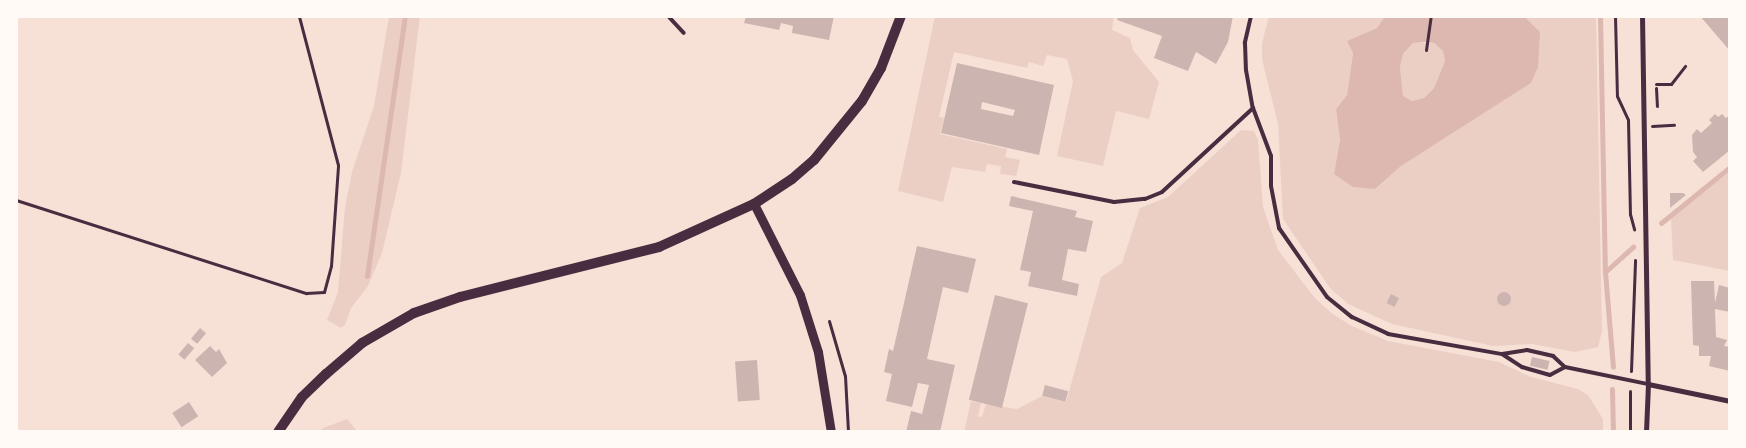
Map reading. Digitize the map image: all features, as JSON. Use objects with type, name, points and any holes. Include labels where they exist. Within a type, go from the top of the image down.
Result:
[{"type":"main road","points":[[278,432],[302,398],[326,374],[362,343],[414,313],[476,293],[659,247],[754,204],[792,179],[837,134],[881,68],[902,16]]},
{"type":"street","points":[[1642,16],[1648,384],[1646,432]]},
{"type":"street","points":[[754,204],[800,295],[818,352],[831,432]]},
{"type":"street","points":[[1648,384],[1730,401]]},
{"type":"lane","points":[[668,16],[684,33]]},
{"type":"lane","points":[[1251,16],[1245,52],[1253,108],[1271,156],[1271,186],[1279,228],[1327,297],[1352,317],[1388,334],[1502,354],[1528,350],[1547,354],[1559,360],[1565,367],[1648,384]]},
{"type":"lane","points":[[1014,182],[1114,202],[1145,199],[1162,192],[1237,126],[1253,108]]},
{"type":"lane","points":[[1502,354],[1522,367],[1550,375],[1565,367]]},
{"type":"path","points":[[16,200],[306,293],[324,292],[331,266],[338,165],[299,16]]},
{"type":"path","points":[[1426,50],[1431,16]]},
{"type":"path","points":[[1615,16],[1617,96],[1628,120],[1630,214],[1636,236]]},
{"type":"path","points":[[1657,106],[1656,86],[1671,84],[1685,66]]},
{"type":"path","points":[[1663,126],[1674,125]]},
{"type":"path","points":[[1632,372],[1632,272],[1636,253]]},
{"type":"path","points":[[829,321],[845,376],[848,432]]},
{"type":"path","points":[[1630,391],[1630,432]]},
{"type":"shaded area","points":[[389,16],[420,16],[401,173],[382,253],[368,286],[351,308],[345,325],[341,328],[327,320],[338,292],[345,207],[352,172],[374,106]]},
{"type":"shaded area","points":[[935,16],[1114,16],[1112,30],[1130,38],[1133,50],[1159,82],[1149,119],[1116,111],[1103,166],[1057,156],[1073,81],[1067,59],[1047,55],[1043,66],[1029,62],[1027,68],[954,52],[939,117],[944,118],[940,134],[1007,149],[1005,157],[1020,160],[1016,176],[1000,174],[1001,166],[987,164],[985,172],[952,167],[943,202],[898,191]]},
{"type":"shaded area","points":[[1269,16],[1385,16],[1377,28],[1347,41],[1353,53],[1347,95],[1336,109],[1340,138],[1334,174],[1375,189],[1401,166],[1531,83],[1540,32],[1524,16],[1596,16],[1602,331],[1598,347],[1575,352],[1532,344],[1493,346],[1392,324],[1348,304],[1330,288],[1283,219],[1278,124],[1262,59],[1262,43]]},
{"type":"shaded area","points":[[1385,16],[1524,16],[1540,32],[1538,67],[1531,83],[1401,166],[1375,189],[1353,187],[1334,174],[1340,139],[1336,109],[1347,95],[1353,53],[1347,41],[1377,28]],"holes":[[[1413,43],[1434,43],[1443,51],[1445,61],[1434,88],[1424,98],[1412,101],[1403,96],[1400,67],[1403,54]]]},
{"type":"shaded area","points":[[1413,43],[1434,43],[1443,51],[1445,61],[1434,88],[1424,98],[1412,101],[1403,96],[1400,67],[1403,54]]},
{"type":"shaded area","points":[[1241,130],[1254,131],[1258,140],[1263,207],[1278,250],[1314,297],[1330,312],[1350,325],[1388,341],[1499,362],[1531,377],[1578,389],[1588,395],[1603,419],[1603,432],[964,432],[971,401],[981,403],[978,416],[982,417],[986,404],[1017,409],[1042,396],[1066,402],[1101,277],[1122,263],[1140,208],[1168,197]]},
{"type":"shaded area","points":[[1730,171],[1730,271],[1673,260],[1671,218]]},
{"type":"shaded area","points":[[347,419],[358,432],[319,432],[323,428]]},
{"type":"building","points":[[746,16],[834,16],[829,40],[792,33],[793,26],[781,23],[779,30],[744,23]]},
{"type":"building","points":[[1118,16],[1233,16],[1228,42],[1216,64],[1196,52],[1188,71],[1154,58],[1162,36],[1117,20]]},
{"type":"building","points":[[1700,16],[1730,16],[1730,51]]},
{"type":"building","points":[[957,63],[1054,85],[1039,155],[941,133]],"holes":[[[982,102],[1015,110],[1013,116],[981,109]]]},
{"type":"building","points":[[1715,114],[1718,117],[1722,114],[1726,118],[1730,115],[1730,150],[1703,172],[1693,161],[1697,157],[1693,152],[1692,135],[1697,129],[1701,133],[1712,123],[1709,120]]},
{"type":"building","points":[[1670,193],[1683,193],[1686,195],[1670,208]]},
{"type":"building","points":[[1011,196],[1077,211],[1075,217],[1093,221],[1086,252],[1068,249],[1062,280],[1079,284],[1077,296],[1028,286],[1031,272],[1020,270],[1033,211],[1009,206]]},
{"type":"building","points":[[917,246],[976,259],[968,293],[943,287],[927,359],[955,365],[940,432],[906,432],[911,411],[922,414],[929,385],[918,383],[912,407],[886,401],[892,374],[884,372],[889,349],[893,351]]},
{"type":"building","points":[[1691,281],[1714,281],[1715,303],[1719,285],[1730,288],[1730,312],[1715,309],[1716,337],[1727,340],[1724,346],[1730,347],[1730,371],[1709,366],[1711,356],[1699,356],[1699,346],[1693,345]]},
{"type":"building","points":[[1501,292],[1507,292],[1511,299],[1507,306],[1501,306],[1497,302],[1497,296]]},
{"type":"building","points":[[1391,294],[1399,298],[1394,307],[1386,303]]},
{"type":"building","points":[[995,295],[1028,303],[1002,408],[969,400]]},
{"type":"building","points":[[200,328],[206,333],[197,344],[191,339]]},
{"type":"building","points":[[188,343],[194,348],[184,360],[178,354]]},
{"type":"building","points":[[210,346],[216,352],[219,349],[227,363],[212,377],[195,360]]},
{"type":"building","points":[[1532,357],[1550,361],[1548,370],[1530,366]]},
{"type":"building","points":[[757,360],[760,400],[738,401],[735,362]]},
{"type":"building","points":[[1045,385],[1068,391],[1065,402],[1042,396]]},
{"type":"building","points":[[189,402],[198,416],[181,427],[172,413]]},
{"type":"waterway","points":[[367,276],[405,16]]},
{"type":"waterway","points":[[1600,16],[1605,272],[1613,367]]},
{"type":"waterway","points":[[1661,223],[1730,167]]},
{"type":"waterway","points":[[1605,272],[1633,247]]},
{"type":"waterway","points":[[1612,389],[1613,432]]}]
